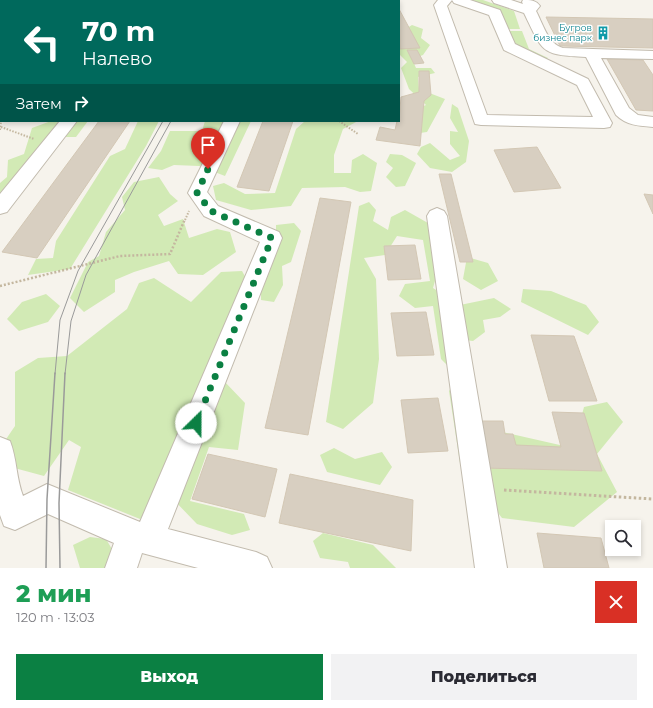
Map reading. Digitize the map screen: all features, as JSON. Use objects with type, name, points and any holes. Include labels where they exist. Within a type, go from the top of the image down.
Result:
[{"type":"street","points":[[446,0],[440,4],[481,120],[604,123],[583,82],[509,47],[495,13],[458,0]]},
{"type":"street","points":[[498,0],[528,4],[546,44],[552,49],[563,52],[653,56]]},
{"type":"street","points":[[591,53],[622,111],[636,121],[653,122]]},
{"type":"street","points":[[0,207],[68,122]]},
{"type":"street","points":[[121,568],[140,538],[272,238],[211,211],[197,193],[232,122]]},
{"type":"street","points":[[438,216],[492,568]]},
{"type":"street","points":[[0,450],[3,482],[15,515],[47,499],[140,538],[256,568]]},
{"type":"path","points":[[340,122],[358,134]]},
{"type":"path","points":[[0,130],[1,127],[50,145]]},
{"type":"path","points":[[0,286],[120,256],[170,254],[197,193]]},
{"type":"path","points":[[479,488],[653,499]]},
{"type":"green space","points":[[465,0],[483,0],[514,11],[520,29],[505,29],[499,12]]},
{"type":"green space","points":[[412,25],[423,29],[421,38],[430,45],[423,55],[412,59],[416,68],[431,68],[435,73],[418,77],[419,89],[445,99],[427,132],[413,134],[408,113],[426,105],[409,89],[401,68],[407,62],[400,55],[400,32]]},
{"type":"green space","points":[[506,31],[522,31],[529,49],[548,58],[545,61],[512,45]]},
{"type":"green space","points":[[452,104],[458,108],[469,141],[466,162],[452,172],[430,168],[417,154],[421,147],[430,143],[450,160],[460,156],[450,144],[450,131],[458,132],[450,118]]},
{"type":"green space","points":[[48,122],[87,122],[76,137],[66,137],[52,132],[0,198],[0,183],[7,177],[8,160],[24,154],[32,128]]},
{"type":"green space","points":[[138,122],[158,122],[146,146],[70,269],[28,275],[36,259],[53,258],[56,241],[110,156],[125,149]]},
{"type":"green space","points":[[205,122],[251,122],[225,176],[199,166],[174,165],[162,170],[148,168],[161,151],[170,131],[202,131]]},
{"type":"green space","points":[[304,122],[356,122],[343,129],[334,155],[334,173],[351,173],[352,160],[363,154],[377,163],[371,191],[360,192],[345,187],[302,188],[291,206],[251,210],[216,200],[213,186],[224,183],[245,194],[275,193],[296,129]]},
{"type":"green space","points":[[390,154],[402,155],[416,163],[405,186],[396,187],[386,177],[393,168],[386,162]]},
{"type":"green space","points":[[159,177],[170,194],[178,201],[158,215],[164,226],[183,219],[189,238],[217,229],[230,232],[236,252],[203,275],[178,274],[169,261],[134,272],[115,280],[115,292],[84,312],[70,298],[88,262],[99,256],[106,232],[125,210],[122,197],[134,182]]},
{"type":"green space","points":[[369,202],[376,210],[373,221],[388,230],[391,217],[405,210],[435,227],[442,256],[433,288],[460,305],[494,298],[511,309],[500,317],[483,320],[485,332],[473,341],[455,339],[448,366],[441,359],[433,306],[415,308],[399,296],[405,284],[430,281],[423,240],[397,236],[385,255],[364,258],[376,279],[379,359],[373,403],[343,429],[326,422],[359,206]]},
{"type":"green space","points":[[294,223],[301,231],[291,262],[282,266],[283,285],[274,302],[261,300],[261,269],[276,236],[276,225]]},
{"type":"green space","points":[[467,257],[488,263],[498,281],[481,290],[463,279]]},
{"type":"green space","points":[[242,271],[251,287],[224,381],[245,403],[238,450],[209,447],[190,501],[244,514],[250,530],[232,535],[197,524],[169,495],[140,519],[68,490],[81,447],[69,440],[44,476],[7,466],[0,448],[15,426],[15,372],[38,358],[67,356],[127,309],[139,283],[154,278],[191,302],[221,272]]},
{"type":"green space","points":[[523,289],[551,291],[586,305],[599,322],[588,335],[521,302]]},
{"type":"green space","points":[[46,294],[60,306],[48,322],[19,331],[7,319],[22,302]]},
{"type":"green space","points":[[460,375],[467,424],[573,448],[584,407],[607,402],[623,422],[597,454],[617,492],[574,527],[502,518],[460,463],[449,391]]},
{"type":"green space","points":[[334,448],[355,459],[382,452],[392,467],[380,485],[327,472],[320,455]]},
{"type":"green space","points":[[323,533],[373,545],[396,568],[350,568],[348,562],[320,558],[313,541]]},
{"type":"green space","points":[[90,537],[106,539],[119,561],[127,568],[80,568],[73,545]]},
{"type":"building","points":[[400,11],[420,48],[400,49]]},
{"type":"building","name":"Бугров бизнес парк","points":[[546,17],[653,19],[653,48],[560,46]]},
{"type":"building","points":[[407,50],[417,50],[424,63],[414,64]]},
{"type":"building","points":[[607,59],[643,60],[653,75],[653,111],[636,110]]},
{"type":"building","points":[[419,71],[429,71],[431,95],[424,101],[420,146],[376,140],[380,127],[395,130],[397,122],[400,122],[401,97],[419,92]]},
{"type":"building","points":[[98,122],[129,122],[37,258],[2,252]]},
{"type":"building","points":[[263,122],[293,122],[269,191],[237,187]]},
{"type":"building","points":[[537,147],[561,188],[514,192],[494,150]]},
{"type":"building","points":[[439,174],[451,174],[473,262],[460,262]]},
{"type":"building","points":[[644,194],[653,195],[653,214]]},
{"type":"building","points":[[320,198],[351,202],[308,435],[265,428]]},
{"type":"building","points":[[415,245],[421,279],[388,280],[384,246]]},
{"type":"building","points":[[426,312],[434,355],[397,356],[391,313]]},
{"type":"building","points":[[531,335],[574,336],[597,401],[549,401]]},
{"type":"building","points":[[438,398],[448,451],[408,453],[401,400]]},
{"type":"building","points":[[552,412],[584,413],[602,471],[484,468],[481,421],[503,421],[505,434],[513,434],[516,445],[561,447]]},
{"type":"building","points":[[208,454],[277,469],[265,517],[192,499]]},
{"type":"building","points":[[290,474],[413,500],[411,551],[279,523]]},
{"type":"building","points":[[537,533],[601,538],[609,568],[544,568]]},
{"type":"tram line","points":[[55,374],[60,320],[78,271],[162,122]]},
{"type":"tram line","points":[[65,374],[71,321],[86,275],[170,122]]},
{"type":"tram line","points":[[46,568],[47,499],[55,373]]},
{"type":"tram line","points":[[60,568],[59,503],[65,373]]},
{"type":"place","name":"Бугров бизнес парк","points":[[603,33]]},
{"type":"route","points":[[196,423],[272,238],[211,211],[197,193],[208,169]]}]
